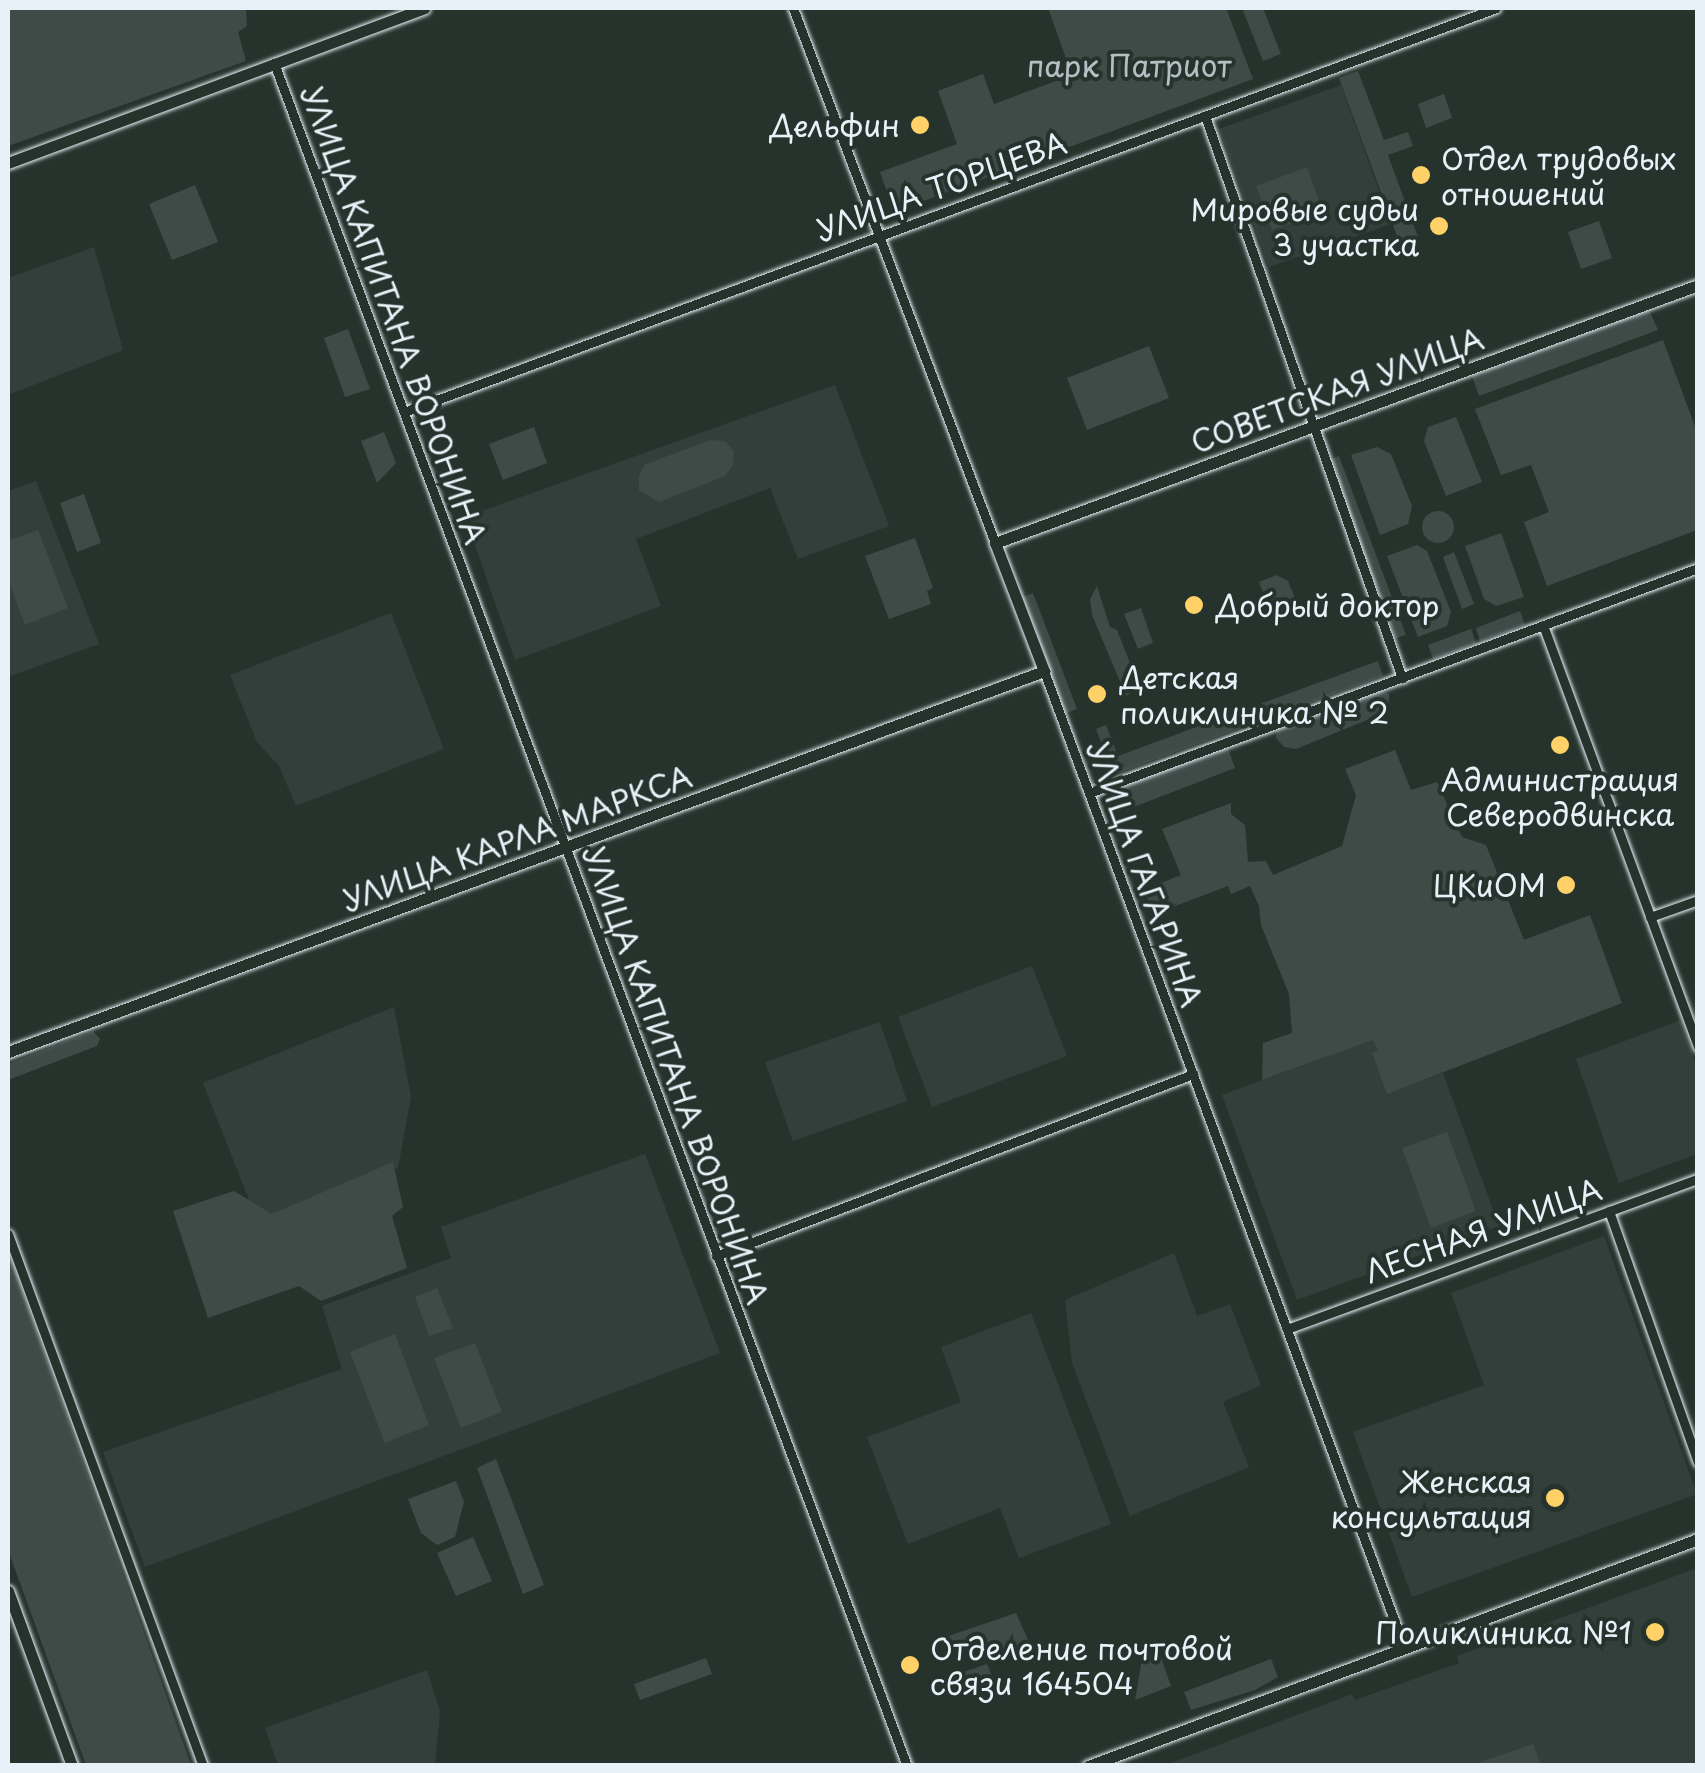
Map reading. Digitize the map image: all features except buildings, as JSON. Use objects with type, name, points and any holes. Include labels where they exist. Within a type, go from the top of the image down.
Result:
[{"type":"street","points":[[8,163],[424,8]]},
{"type":"street","name":"УЛИЦА ГАГАРИНА","points":[[793,8],[1044,671],[1404,1647]]},
{"type":"street","name":"УЛИЦА ТОРЦЕВА","points":[[404,412],[1496,8]]},
{"type":"street","name":"УЛИЦА КАПИТАНА ВОРОНИНА","points":[[274,64],[907,1766]]},
{"type":"street","points":[[1204,116],[1402,678]]},
{"type":"street","name":"СОВЕТСКАЯ УЛИЦА","points":[[994,542],[1698,285]]},
{"type":"street","points":[[1089,793],[1698,568]]},
{"type":"street","points":[[1543,625],[1698,1048]]},
{"type":"street","name":"УЛИЦА КАРЛА МАРКСА","points":[[8,1052],[1044,671]]},
{"type":"street","points":[[1650,918],[1698,900]]},
{"type":"street","points":[[716,1256],[1193,1074]]},
{"type":"street","name":"ЛЕСНАЯ УЛИЦА","points":[[1286,1329],[1698,1179]]},
{"type":"street","points":[[1609,1211],[1698,1462]]},
{"type":"street","points":[[8,1234],[202,1766]]},
{"type":"street","points":[[1088,1766],[1119,1760],[1404,1647],[1698,1538]]},
{"type":"street","points":[[8,1590],[72,1766]]},
{"type":"shaded area","points":[[1341,85],[1391,224],[1269,267],[1219,129]]},
{"type":"shaded area","points":[[94,247],[123,350],[8,395],[8,278]]},
{"type":"shaded area","points":[[835,385],[889,526],[798,559],[770,488],[636,539],[661,606],[515,660],[465,517]]},
{"type":"shaded area","points":[[36,481],[99,644],[8,677],[8,491]]},
{"type":"shaded area","points":[[391,613],[444,749],[296,806],[279,766],[257,742],[230,675]]},
{"type":"shaded area","points":[[1032,966],[1067,1056],[932,1107],[898,1017]]},
{"type":"shaded area","points":[[394,1007],[411,1097],[398,1168],[267,1220],[251,1205],[203,1083]]},
{"type":"shaded area","points":[[1681,1020],[1697,1068],[1697,1154],[1619,1183],[1576,1059]]},
{"type":"shaded area","points":[[880,1022],[907,1101],[793,1141],[765,1062]]},
{"type":"shaded area","points":[[1374,1039],[1378,1051],[1373,1053],[1387,1093],[1443,1073],[1499,1226],[1297,1300],[1222,1095]]},
{"type":"shaded area","points":[[645,1154],[720,1353],[145,1567],[103,1452],[342,1369],[322,1306],[451,1258],[441,1227]]},
{"type":"shaded area","points":[[1604,1236],[1697,1494],[1412,1597],[1353,1432],[1484,1385],[1451,1293]]},
{"type":"shaded area","points":[[1174,1253],[1197,1316],[1230,1304],[1261,1385],[1223,1402],[1249,1467],[1130,1516],[1072,1363],[1065,1300]]},
{"type":"shaded area","points":[[1031,1313],[1111,1524],[1019,1558],[1000,1508],[908,1544],[867,1437],[961,1402],[941,1347]]},
{"type":"shaded area","points":[[1697,1568],[1697,1765],[1166,1765],[1352,1694],[1355,1700],[1459,1663],[1457,1656]]},
{"type":"shaded area","points":[[427,1670],[440,1711],[435,1765],[278,1765],[265,1728]]},
{"type":"green space","points":[[8,8],[246,8],[247,26],[238,32],[246,61],[8,146]]},
{"type":"green space","name":"парк Патриот","points":[[1048,8],[1226,8],[1253,79],[894,212],[880,172],[957,144],[938,91],[983,74],[994,104],[1072,75]]},
{"type":"green space","points":[[1242,8],[1263,8],[1281,54],[1263,61]]},
{"type":"green space","points":[[1358,71],[1384,140],[1408,132],[1413,146],[1388,155],[1419,240],[1401,247],[1339,78]]},
{"type":"green space","points":[[1444,94],[1452,118],[1426,128],[1418,104]]},
{"type":"green space","points":[[1307,167],[1323,212],[1272,230],[1256,186]]},
{"type":"green space","points":[[195,185],[218,242],[172,260],[149,204]]},
{"type":"green space","points":[[1599,221],[1612,258],[1581,269],[1568,232]]},
{"type":"green space","points":[[1649,310],[1658,330],[1479,396],[1472,376]]},
{"type":"green space","points":[[348,329],[370,389],[345,397],[324,338]]},
{"type":"green space","points":[[1663,340],[1697,432],[1697,530],[1547,586],[1524,522],[1549,512],[1531,465],[1501,475],[1475,409]]},
{"type":"green space","points":[[1149,346],[1169,398],[1087,430],[1067,378]]},
{"type":"green space","points":[[1456,417],[1482,482],[1446,496],[1424,441],[1428,427]]},
{"type":"green space","points":[[534,427],[547,463],[503,480],[489,444]]},
{"type":"green space","points":[[384,432],[396,463],[377,483],[361,441]]},
{"type":"green space","points":[[710,440],[725,441],[734,451],[733,465],[725,476],[659,502],[639,490],[644,465]]},
{"type":"green space","points":[[1377,447],[1391,454],[1412,506],[1408,524],[1380,535],[1351,455]]},
{"type":"green space","points":[[1339,456],[1406,635],[1396,638],[1328,460]]},
{"type":"green space","points":[[84,494],[101,543],[77,552],[60,503]]},
{"type":"green space","points":[[1438,511],[1449,516],[1454,527],[1449,538],[1438,543],[1427,538],[1422,527],[1427,516]]},
{"type":"green space","points":[[38,530],[68,608],[25,625],[8,579],[8,541]]},
{"type":"green space","points":[[1501,533],[1524,597],[1496,606],[1484,599],[1465,546]]},
{"type":"green space","points":[[915,538],[933,588],[927,591],[931,604],[889,619],[865,556]]},
{"type":"green space","points":[[1417,545],[1427,551],[1451,612],[1447,626],[1418,637],[1387,556]]},
{"type":"green space","points":[[1454,552],[1474,604],[1462,609],[1443,557]]},
{"type":"green space","points":[[1277,575],[1288,581],[1295,598],[1289,613],[1282,616],[1272,615],[1259,582]]},
{"type":"green space","points":[[1097,586],[1110,627],[1117,630],[1130,663],[1136,689],[1126,696],[1092,615],[1090,599]]},
{"type":"green space","points":[[1033,593],[1077,709],[1064,714],[1023,597]]},
{"type":"green space","points":[[1141,608],[1153,643],[1138,649],[1124,614]]},
{"type":"green space","points":[[1520,611],[1525,625],[1480,641],[1476,628]]},
{"type":"green space","points":[[1471,629],[1476,643],[1433,659],[1428,645]]},
{"type":"green space","points":[[1378,661],[1383,676],[1255,723],[1249,708]]},
{"type":"green space","points":[[1379,690],[1389,694],[1389,711],[1296,749],[1284,747],[1276,738],[1277,727]]},
{"type":"green space","points":[[1237,712],[1243,727],[1113,775],[1096,729],[1106,725],[1118,756]]},
{"type":"green space","points":[[1227,746],[1235,768],[1126,810],[1117,788]]},
{"type":"green space","points":[[1395,750],[1411,790],[1437,782],[1462,837],[1486,845],[1524,940],[1590,915],[1622,1003],[1387,1094],[1372,1053],[1378,1051],[1373,1040],[1262,1080],[1263,1043],[1292,1033],[1289,994],[1261,925],[1259,906],[1250,886],[1231,894],[1228,886],[1154,914],[1144,890],[1181,875],[1162,829],[1231,803],[1231,814],[1245,825],[1248,862],[1266,861],[1273,875],[1342,846],[1356,795],[1345,769]]},
{"type":"green space","points":[[93,1031],[100,1039],[97,1046],[8,1080],[8,1064]]},
{"type":"green space","points":[[1447,1132],[1476,1211],[1431,1228],[1402,1148]]},
{"type":"green space","points":[[393,1162],[403,1207],[392,1216],[407,1268],[321,1301],[299,1286],[208,1318],[173,1211],[234,1191],[272,1214]]},
{"type":"green space","points":[[8,1251],[191,1765],[86,1765],[8,1550]]},
{"type":"green space","points":[[437,1288],[453,1328],[429,1336],[415,1297]]},
{"type":"green space","points":[[395,1334],[429,1425],[385,1443],[350,1352]]},
{"type":"green space","points":[[475,1343],[502,1412],[461,1428],[434,1358]]},
{"type":"green space","points":[[496,1459],[544,1585],[523,1594],[477,1468]]},
{"type":"green space","points":[[456,1481],[464,1502],[455,1537],[437,1545],[421,1533],[408,1499]]},
{"type":"green space","points":[[473,1537],[492,1581],[456,1596],[437,1553]]},
{"type":"green space","points":[[1016,1613],[1039,1664],[937,1640]]},
{"type":"green space","points":[[1159,1652],[1171,1686],[1135,1700],[1142,1659]]},
{"type":"green space","points":[[706,1658],[712,1674],[640,1700],[634,1684]]},
{"type":"green space","points":[[1271,1659],[1278,1677],[1255,1690],[1191,1710],[1184,1692]]},
{"type":"green space","points":[[987,1664],[995,1683],[954,1698],[946,1678]]},
{"type":"green space","points":[[1533,1744],[1541,1765],[1472,1765]]},
{"type":"place","name":"Дельфин","points":[[920,125]]},
{"type":"place","name":"Отдел трудовых отношений","points":[[1421,175]]},
{"type":"place","name":"Мировые судьи 3 участка","points":[[1439,226]]},
{"type":"place","name":"Добрый доктор","points":[[1194,605]]},
{"type":"place","name":"Детская поликлиника № 2","points":[[1097,694]]},
{"type":"place","name":"Администрация Северодвинска","points":[[1560,745]]},
{"type":"place","name":"ЦКиОМ","points":[[1566,885]]},
{"type":"place","name":"Женская консультация","points":[[1555,1498]]},
{"type":"place","name":"Поликлиника №1","points":[[1655,1632]]},
{"type":"place","name":"Отделение почтовой связи 164504","points":[[910,1665]]}]
